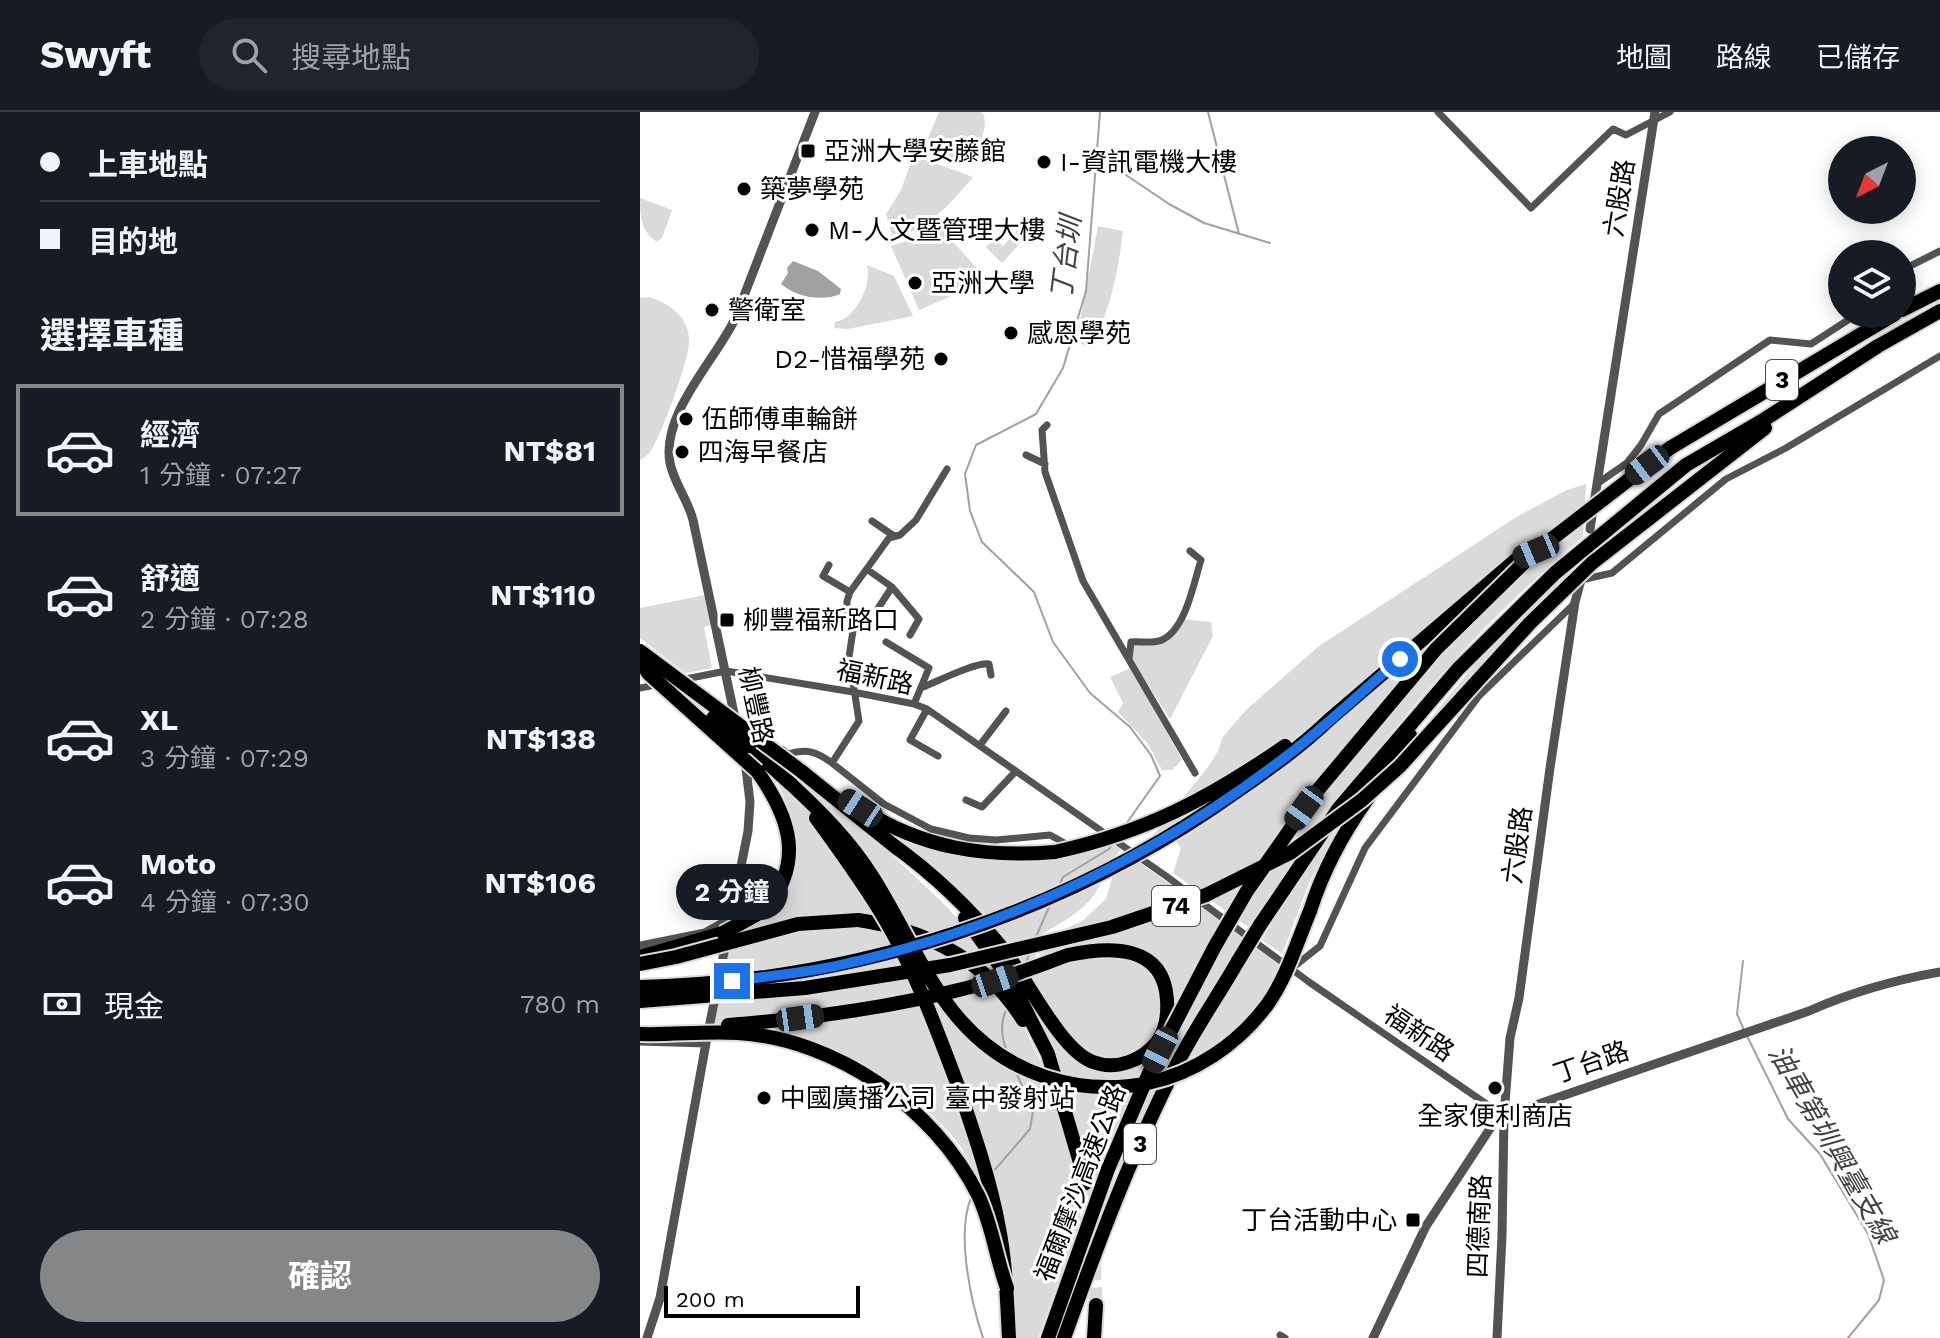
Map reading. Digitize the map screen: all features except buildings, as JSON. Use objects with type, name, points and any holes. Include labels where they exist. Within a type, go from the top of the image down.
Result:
[{"type":"highway","points":[[1916,303],[1940,291]]},
{"type":"highway","name":"福爾摩沙高速公路","points":[[1064,1338],[1112,1206],[1177,1064],[1260,925],[1339,808],[1424,708],[1458,669],[1555,573],[1686,465],[1940,311]]},
{"type":"highway","name":"福爾摩沙高速公路","points":[[1048,1338],[1108,1169],[1149,1073],[1184,1002],[1247,891],[1292,825],[1402,687],[1436,649],[1536,551],[1670,448],[1868,328]]},
{"type":"highway","name":"74","points":[[640,1001],[805,988],[950,965],[1112,927],[1206,895],[1290,853],[1362,800],[1400,766],[1530,623],[1592,563],[1778,419],[1795,399]]},
{"type":"highway","points":[[801,771],[875,818],[938,845],[1001,855],[1055,852],[1103,841],[1160,820],[1218,789],[1315,725],[1330,719],[1518,558],[1536,551]]},
{"type":"highway","points":[[640,651],[801,771],[893,845],[959,911],[1015,988],[1061,1094],[1086,1183]]},
{"type":"highway","points":[[640,660],[749,746],[828,819],[860,857],[932,979],[961,1021],[1007,1061],[1060,1082],[1089,1087],[1133,1086],[1184,1072],[1218,1053],[1252,1022],[1268,1003],[1288,965],[1319,882],[1347,828],[1407,742],[1424,708]]},
{"type":"highway","points":[[640,660],[648,673],[757,771],[780,806],[789,849],[781,888],[765,910],[723,933],[640,957]]},
{"type":"highway","name":"74","points":[[640,987],[732,981],[838,965],[895,952],[1002,918],[1143,853],[1213,809],[1281,760],[1330,719]]},
{"type":"highway","points":[[792,785],[853,868],[885,920],[932,1018],[985,1166],[1000,1229],[1009,1338]]},
{"type":"highway","points":[[640,964],[798,924],[858,920],[894,926],[942,945],[975,966],[1015,988],[1043,1008],[1078,1053],[1093,1062],[1121,1064],[1140,1057],[1158,1041],[1164,1030],[1167,991],[1158,972],[1143,957],[1128,951],[1102,949],[1068,955],[995,981],[907,1001],[772,1022],[640,1032]]},
{"type":"highway","points":[[640,1032],[762,1036],[822,1054],[882,1086],[930,1128],[960,1165],[985,1212],[1007,1288]]},
{"type":"highway","points":[[1094,1338],[1096,1305]]},
{"type":"street","name":"柳豐路","points":[[647,1338],[660,1298],[748,831],[750,802],[748,771],[693,520],[689,503],[671,465],[671,429],[683,403],[735,319],[815,112]]},
{"type":"street","points":[[1438,112],[1531,208],[1613,129],[1626,135],[1655,116],[1670,112]]},
{"type":"street","name":"六股路","points":[[1590,529],[1655,116]]},
{"type":"street","points":[[1916,263],[1940,251]]},
{"type":"street","points":[[1598,483],[1627,463],[1659,414],[1770,340],[1811,344],[1836,328]]},
{"type":"street","points":[[1581,580],[1612,573],[1726,479],[1786,448],[1940,356]]},
{"type":"street","points":[[1047,425],[1042,430],[1045,472],[1083,581],[1195,773]]},
{"type":"street","points":[[1026,455],[1045,464]]},
{"type":"street","points":[[832,763],[859,721],[849,657],[854,624],[854,619],[847,613],[850,592],[889,538],[900,535],[916,520],[947,469]]},
{"type":"street","points":[[872,521],[894,536]]},
{"type":"street","points":[[1129,660],[1131,642],[1161,640],[1169,635],[1184,612],[1201,560],[1190,551]]},
{"type":"street","points":[[829,565],[823,576],[850,592]]},
{"type":"street","points":[[868,570],[892,587],[919,619],[910,635]]},
{"type":"street","name":"六股路","points":[[1504,1116],[1510,1038],[1519,998],[1550,768],[1581,580]]},
{"type":"street","points":[[877,610],[892,587]]},
{"type":"street","points":[[1291,969],[1320,946],[1365,848],[1479,696],[1575,602]]},
{"type":"street","points":[[886,642],[929,668],[914,704]]},
{"type":"street","points":[[923,687],[976,664],[989,664],[991,675]]},
{"type":"street","name":"福新路","points":[[640,688],[726,671],[853,692],[927,709],[1291,969],[1504,1116]]},
{"type":"street","points":[[927,709],[910,740],[938,756]]},
{"type":"street","points":[[980,745],[1006,711]]},
{"type":"street","points":[[735,717],[788,754],[801,749],[817,753],[884,804],[931,829],[969,838],[996,840],[1050,835],[1066,845],[1078,846],[1112,839]]},
{"type":"street","points":[[966,800],[982,807],[1016,771]]},
{"type":"street","points":[[640,946],[705,933],[732,918]]},
{"type":"street","name":"丁台路","points":[[1504,1116],[1833,1001],[1898,980],[1940,972]]},
{"type":"street","points":[[640,1041],[706,1043]]},
{"type":"street","points":[[1373,1338],[1426,1226],[1495,1121],[1504,1116]]},
{"type":"street","name":"四德南路","points":[[1497,1338],[1504,1116]]},
{"type":"shaded area","points":[[939,112],[981,112],[984,115],[985,126],[975,163],[963,163],[929,149],[926,143]]},
{"type":"shaded area","points":[[924,159],[973,177],[938,214],[918,228],[893,239],[886,214],[901,190],[910,165]]},
{"type":"shaded area","points":[[640,198],[672,210],[662,238],[657,242],[645,228]]},
{"type":"shaded area","points":[[1029,217],[1038,224],[1002,263],[986,247],[994,238],[1003,246]]},
{"type":"shaded area","points":[[937,224],[983,275],[956,294],[919,310],[891,246],[914,239]]},
{"type":"shaded area","points":[[1098,226],[1123,231],[1112,291],[1091,348],[1076,341]]},
{"type":"shaded area","points":[[793,261],[818,271],[841,289],[840,294],[817,298],[802,295],[781,284]]},
{"type":"shaded area","points":[[867,265],[894,276],[913,316],[848,329],[834,328],[835,322],[850,315],[861,300],[867,282]]},
{"type":"shaded area","points":[[649,297],[664,303],[682,318],[689,340],[681,377],[663,426],[651,451],[640,460],[640,298]]},
{"type":"shaded area","points":[[1586,484],[1583,537],[1488,624],[1444,671],[1361,770],[1248,927],[1173,873],[1181,848],[1168,832],[1143,848],[1208,767],[1222,738],[1245,711],[1319,646],[1518,516],[1567,490]]},
{"type":"shaded area","points":[[1602,543],[1537,609],[1401,759],[1445,700],[1519,617]]},
{"type":"shaded area","points":[[705,595],[712,624],[704,627],[712,668],[685,673],[640,638],[640,608]]},
{"type":"shaded area","points":[[1182,619],[1211,622],[1213,636],[1170,719],[1132,660],[1130,650],[1135,644],[1163,642]]},
{"type":"shaded area","points":[[1131,668],[1182,760],[1172,770],[1162,770],[1148,744],[1118,712],[1123,703],[1110,677]]},
{"type":"shaded area","points":[[744,726],[933,894],[973,937],[996,974],[957,945],[936,934],[912,927],[860,927],[883,930],[934,947],[984,980],[1023,1026],[1053,1086],[1072,1160],[1081,1219],[1038,1338],[1014,1338],[1008,1249],[990,1161],[976,1175],[957,1142],[940,1122],[895,1085],[843,1053],[788,1033],[762,1029],[713,1030],[732,934],[782,897],[794,877],[798,855],[796,832],[789,809]]},
{"type":"shaded area","points":[[871,820],[929,843],[988,856],[1049,857],[1109,842],[1121,849],[1091,899],[1072,916],[1042,934],[1035,959],[1049,948],[1063,930],[1082,921],[1106,899],[1114,871],[1126,853],[1280,966],[1263,996],[1242,1022],[1216,1044],[1185,1060],[1245,959],[1236,954],[1207,998],[1158,1088],[1122,1168],[1104,1161],[1093,1193],[1076,1117],[1050,1049],[1016,985],[972,921],[1008,960],[1046,1020],[1054,1016],[1002,939],[976,909],[948,882]]},
{"type":"shaded area","points":[[1339,825],[1310,881],[1282,954],[1262,940],[1289,895]]},
{"type":"waterway","name":"丁台圳","points":[[1100,112],[1086,291],[1063,368],[1036,414],[976,445],[965,474],[970,511],[982,542],[1034,592],[1053,642],[1090,693],[1130,727],[1151,755],[1160,776],[1126,824]]},
{"type":"waterway","points":[[1208,112],[1239,234]]},
{"type":"waterway","points":[[1126,175],[1204,223],[1270,243]]},
{"type":"waterway","points":[[1060,884],[1063,877],[1109,849],[1114,842]]},
{"type":"waterway","points":[[1035,939],[1050,905]]},
{"type":"waterway","points":[[1025,965],[1030,952]]},
{"type":"waterway","name":"油車第圳興臺支線","points":[[1743,961],[1737,1014],[1744,1030]]},
{"type":"waterway","points":[[1007,1008],[1002,1030],[1007,1051]]},
{"type":"waterway","name":"油車第圳興臺支線","points":[[1747,1036],[1788,1119],[1820,1154],[1868,1234],[1884,1280],[1879,1300],[1848,1338]]},
{"type":"waterway","points":[[993,1172],[1030,1129],[1033,1111],[1016,1072]]},
{"type":"waterway","points":[[971,1198],[965,1249],[970,1287],[983,1338]]},
{"type":"tunnel","points":[[1086,1183],[1096,1305]]},
{"type":"place","name":"亞洲大學安藤館","points":[[808,151]]},
{"type":"place","name":"I-資訊電機大樓","points":[[1044,162]]},
{"type":"place","name":"築夢學苑","points":[[744,189]]},
{"type":"place","name":"M-人文暨管理大樓","points":[[812,230]]},
{"type":"place","name":"亞洲大學","points":[[915,283]]},
{"type":"place","name":"警衛室","points":[[712,310]]},
{"type":"place","name":"感恩學苑","points":[[1011,333]]},
{"type":"place","name":"D2-惜福學苑","points":[[941,359]]},
{"type":"place","name":"伍師傅車輪餅","points":[[686,419]]},
{"type":"place","name":"四海早餐店","points":[[682,452]]},
{"type":"place","name":"柳豐福新路口","points":[[727,620]]},
{"type":"place","name":"全家便利商店","points":[[1495,1088]]},
{"type":"place","name":"中國廣播公司 臺中發射站","points":[[764,1098]]},
{"type":"place","name":"丁台活動中心","points":[[1413,1220]]},
{"type":"route","points":[[732,981],[803,972],[895,952],[1002,918],[1092,879],[1143,853],[1213,809],[1310,738],[1400,659]]}]
